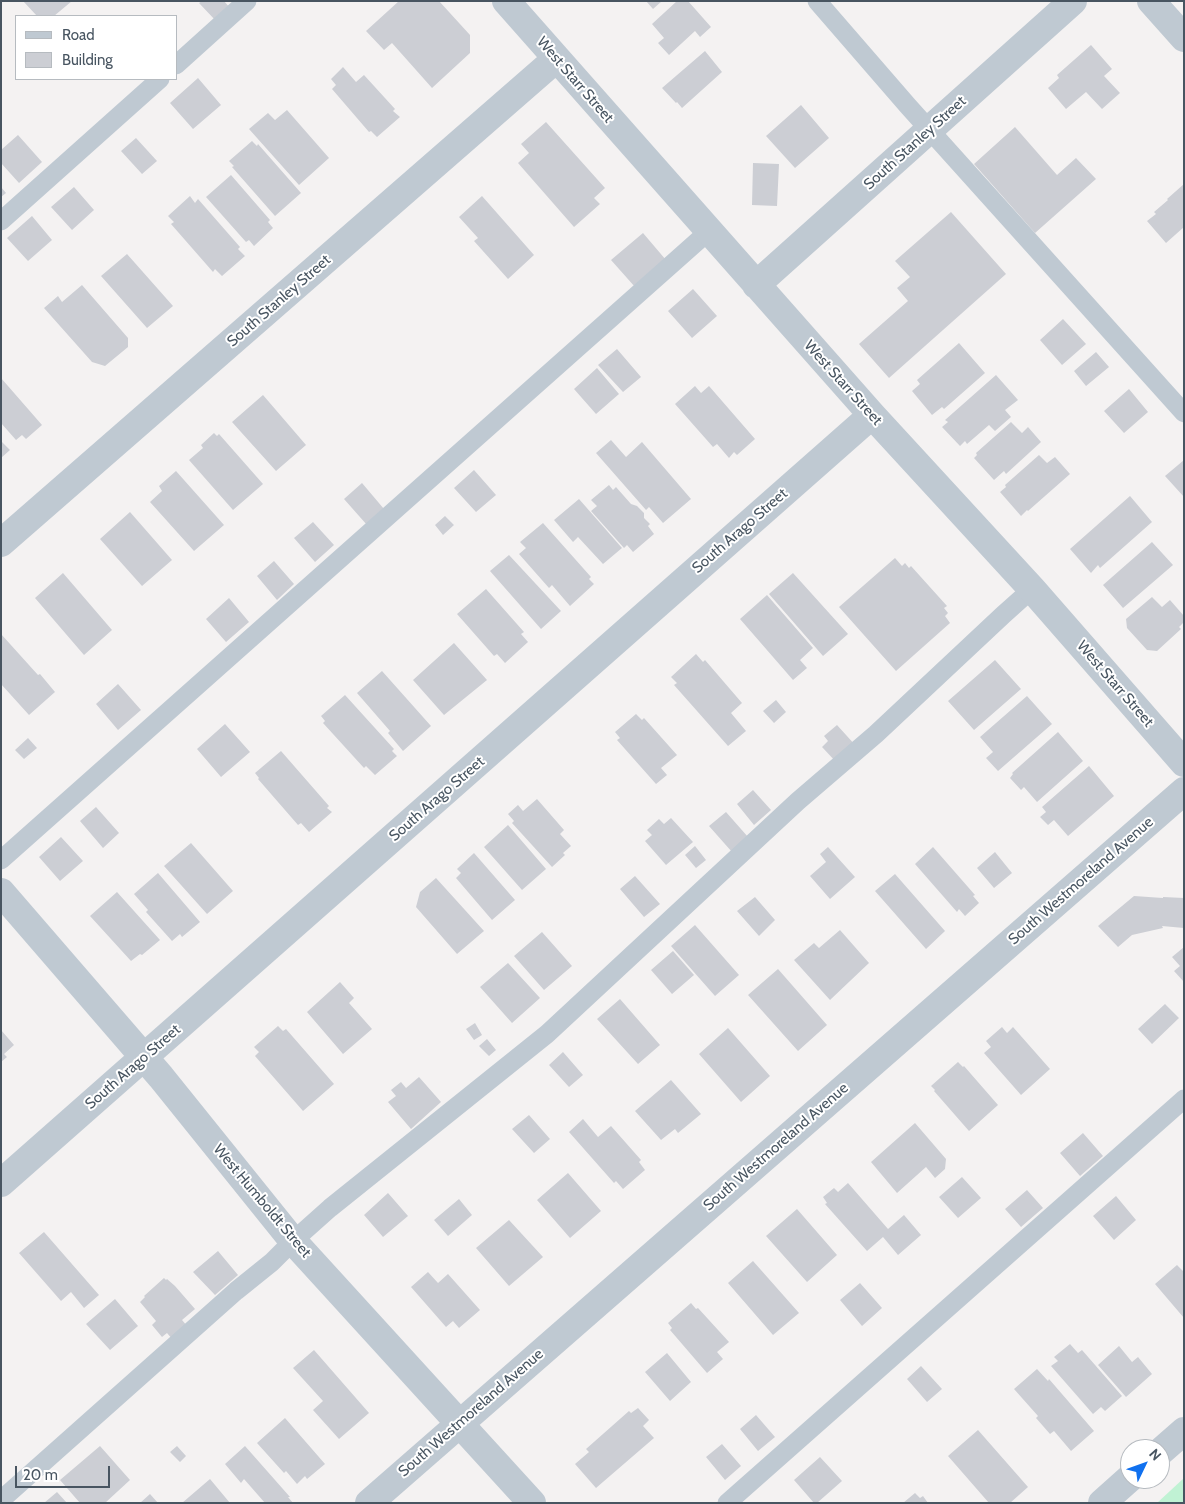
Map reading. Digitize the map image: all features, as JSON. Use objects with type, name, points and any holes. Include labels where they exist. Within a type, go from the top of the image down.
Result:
[{"type":"street","name":"West Starr Street","points":[[506,1],[872,416],[1032,589],[1184,763]]},
{"type":"street","name":"South Stanley Street","points":[[756,285],[1073,1]]},
{"type":"street","points":[[1151,1],[1184,38]]},
{"type":"street","name":"South Stanley Street","points":[[1,543],[556,59]]},
{"type":"street","name":"South Arago Street","points":[[1,1183],[872,416]]},
{"type":"street","name":"South Westmoreland Avenue","points":[[369,1503],[1184,791]]},
{"type":"street","name":"West Humboldt Street","points":[[1,892],[168,1085],[293,1241],[532,1503]]},
{"type":"street","points":[[1170,1443],[1184,1431]]},
{"type":"street","points":[[1102,1503],[1120,1487]]},
{"type":"lane","points":[[178,63],[247,1]]},
{"type":"lane","points":[[817,1],[1184,413]]},
{"type":"lane","points":[[1,221],[159,80]]},
{"type":"lane","points":[[1,860],[709,232]]},
{"type":"lane","points":[[1,1500],[236,1291],[272,1262],[330,1208],[546,1034],[798,801],[876,734],[1032,589]]},
{"type":"lane","points":[[727,1503],[1184,1098]]},
{"type":"green space","points":[[1184,1478],[1184,1503],[1157,1503]]},
{"type":"building","points":[[23,1],[72,1],[55,15],[36,15]]},
{"type":"building","points":[[202,1],[224,1],[230,8],[216,21],[199,3]]},
{"type":"building","points":[[399,1],[439,1],[470,35],[470,53],[432,88],[392,43],[384,50],[366,31]]},
{"type":"building","points":[[646,1],[662,1],[653,9]]},
{"type":"building","points":[[677,1],[688,1],[711,27],[700,37],[695,31],[669,55],[658,43],[664,38],[652,24]]},
{"type":"building","points":[[1091,45],[1112,69],[1104,76],[1120,93],[1102,109],[1086,92],[1066,109],[1048,88],[1059,78],[1057,75]]},
{"type":"building","points":[[705,51],[722,72],[682,108],[662,88]]},
{"type":"building","points":[[343,67],[356,82],[364,75],[400,117],[377,137],[371,131],[369,132],[332,89],[336,85],[331,79]]},
{"type":"building","points":[[198,78],[221,105],[193,129],[170,103]]},
{"type":"building","points":[[801,105],[829,138],[795,168],[766,136]]},
{"type":"building","points":[[287,110],[329,158],[299,185],[249,129],[268,113],[275,120]]},
{"type":"building","points":[[546,122],[605,188],[594,198],[600,204],[574,227],[518,163],[529,153],[521,144]]},
{"type":"building","points":[[1015,127],[1057,175],[1076,158],[1096,179],[1035,233],[974,164]]},
{"type":"building","points":[[18,135],[42,162],[19,183],[1,163],[1,150]]},
{"type":"building","points":[[136,138],[157,161],[142,174],[121,151]]},
{"type":"building","points":[[252,141],[257,146],[258,144],[301,193],[275,216],[232,167],[234,166],[229,161]]},
{"type":"building","points":[[753,163],[779,164],[777,206],[752,205]]},
{"type":"building","points":[[231,175],[270,220],[268,222],[273,228],[254,246],[249,240],[246,242],[206,197]]},
{"type":"building","points":[[1184,184],[1184,227],[1166,243],[1147,221]]},
{"type":"building","points":[[1,187],[6,193],[1,197]]},
{"type":"building","points":[[74,187],[94,210],[72,230],[51,207]]},
{"type":"building","points":[[190,196],[195,203],[198,199],[240,247],[238,249],[245,256],[222,276],[215,269],[213,272],[171,224],[174,222],[168,216]]},
{"type":"building","points":[[482,196],[534,255],[508,279],[474,241],[478,238],[459,217]]},
{"type":"building","points":[[951,212],[1006,274],[889,378],[859,344],[908,301],[897,288],[910,277],[895,261]]},
{"type":"building","points":[[32,216],[52,240],[28,261],[7,238]]},
{"type":"building","points":[[643,233],[666,260],[635,287],[611,260]]},
{"type":"building","points":[[127,254],[173,306],[147,328],[101,276]]},
{"type":"building","points":[[82,285],[128,338],[128,347],[105,366],[92,362],[44,308],[58,296],[62,302]]},
{"type":"building","points":[[693,289],[717,316],[692,338],[668,311]]},
{"type":"building","points":[[1063,319],[1086,344],[1062,365],[1040,340]]},
{"type":"building","points":[[959,343],[985,373],[944,409],[942,407],[932,415],[912,391],[920,384],[917,380]]},
{"type":"building","points":[[617,349],[641,377],[623,392],[598,365]]},
{"type":"building","points":[[1096,352],[1109,367],[1086,386],[1074,371]]},
{"type":"building","points":[[597,368],[619,394],[596,414],[574,389]]},
{"type":"building","points":[[996,375],[1018,400],[1005,410],[1011,417],[995,431],[989,425],[967,444],[965,441],[960,446],[942,427],[948,422],[945,420]]},
{"type":"building","points":[[1,378],[42,425],[26,439],[22,435],[16,440],[1,423]]},
{"type":"building","points":[[695,386],[701,393],[709,386],[755,439],[737,455],[734,452],[729,458],[717,444],[713,447],[675,404]]},
{"type":"building","points":[[1129,389],[1148,412],[1124,433],[1104,411]]},
{"type":"building","points":[[263,395],[306,445],[276,471],[232,422]]},
{"type":"building","points":[[1011,422],[1022,433],[1028,427],[1041,442],[1006,474],[1004,471],[994,480],[974,458],[977,455],[976,453]]},
{"type":"building","points":[[214,433],[217,436],[219,434],[263,484],[233,510],[189,460],[203,448],[201,445]]},
{"type":"building","points":[[611,440],[626,457],[642,442],[691,499],[663,523],[649,507],[646,510],[596,453]]},
{"type":"building","points":[[1,441],[10,450],[1,458]]},
{"type":"building","points":[[1039,455],[1047,463],[1055,457],[1070,474],[1021,516],[1000,492],[1006,487],[1005,485]]},
{"type":"building","points":[[1184,460],[1184,497],[1165,476]]},
{"type":"building","points":[[474,470],[496,495],[476,512],[454,488]]},
{"type":"building","points":[[176,471],[224,525],[194,551],[150,502],[162,491],[159,486]]},
{"type":"building","points":[[362,483],[384,509],[367,525],[344,499]]},
{"type":"building","points":[[609,485],[613,490],[616,487],[631,504],[637,506],[644,513],[644,518],[650,524],[648,526],[654,534],[633,552],[627,545],[624,548],[591,511],[597,506],[591,500]]},
{"type":"building","points":[[1130,496],[1152,522],[1100,568],[1098,565],[1091,573],[1070,549]]},
{"type":"building","points":[[579,499],[622,548],[603,564],[578,537],[573,542],[554,520]]},
{"type":"building","points":[[130,512],[172,560],[142,586],[100,539]]},
{"type":"building","points":[[445,516],[454,525],[443,535],[435,525]]},
{"type":"building","points":[[313,522],[334,545],[315,562],[294,538]]},
{"type":"building","points":[[543,523],[591,577],[589,579],[594,584],[570,606],[552,585],[549,588],[519,554],[526,548],[520,542]]},
{"type":"building","points":[[1152,542],[1173,565],[1123,608],[1103,585]]},
{"type":"building","points":[[509,555],[561,611],[541,629],[490,571]]},
{"type":"building","points":[[895,558],[902,566],[905,563],[909,568],[911,566],[947,606],[944,608],[948,613],[945,616],[950,623],[896,671],[839,607]]},
{"type":"building","points":[[274,561],[294,584],[277,600],[257,576]]},
{"type":"building","points":[[63,573],[112,630],[84,655],[35,598]]},
{"type":"building","points":[[793,573],[848,634],[823,656],[769,594]]},
{"type":"building","points":[[486,589],[524,632],[521,634],[528,642],[505,663],[497,654],[494,656],[457,614]]},
{"type":"building","points":[[767,595],[813,648],[800,660],[807,668],[793,680],[740,619]]},
{"type":"building","points":[[1152,597],[1162,607],[1170,600],[1184,616],[1184,622],[1179,627],[1181,629],[1157,651],[1147,650],[1127,628],[1126,619]]},
{"type":"building","points":[[229,598],[249,622],[226,642],[206,619]]},
{"type":"building","points":[[1,634],[55,692],[29,715],[1,684]]},
{"type":"building","points":[[454,643],[487,680],[444,715],[413,680]]},
{"type":"building","points":[[696,654],[703,662],[705,660],[742,703],[731,713],[746,731],[728,746],[674,685],[677,683],[671,677]]},
{"type":"building","points":[[995,660],[1021,689],[974,730],[948,701]]},
{"type":"building","points":[[382,671],[431,726],[403,751],[388,733],[390,731],[357,693]]},
{"type":"building","points":[[118,684],[141,710],[118,730],[96,704]]},
{"type":"building","points":[[345,695],[394,749],[392,751],[397,756],[375,775],[366,766],[364,768],[323,723],[325,721],[321,716]]},
{"type":"building","points":[[1027,696],[1052,724],[998,771],[986,758],[993,752],[980,737]]},
{"type":"building","points":[[776,700],[786,712],[774,723],[763,711]]},
{"type":"building","points":[[636,714],[642,720],[644,718],[677,755],[661,768],[667,775],[656,784],[617,740],[620,738],[615,732]]},
{"type":"building","points":[[225,724],[250,752],[221,777],[197,749]]},
{"type":"building","points":[[837,725],[856,746],[837,763],[822,747],[828,741],[824,736]]},
{"type":"building","points":[[1058,732],[1083,761],[1037,802],[1024,787],[1021,790],[1010,778],[1012,773]]},
{"type":"building","points":[[28,738],[37,748],[24,759],[15,750]]},
{"type":"building","points":[[281,751],[329,806],[327,808],[332,812],[309,832],[301,823],[298,825],[258,779],[255,773]]},
{"type":"building","points":[[1089,766],[1114,796],[1068,836],[1054,820],[1048,825],[1040,817],[1046,812],[1042,807]]},
{"type":"building","points":[[753,790],[771,810],[754,825],[737,804]]},
{"type":"building","points":[[537,799],[564,830],[560,834],[571,846],[563,853],[565,855],[552,867],[512,823],[514,821],[508,814],[518,805],[523,811]]},
{"type":"building","points":[[96,807],[119,833],[103,848],[80,821]]},
{"type":"building","points":[[726,812],[748,837],[732,852],[709,826]]},
{"type":"building","points":[[671,818],[693,842],[666,865],[645,841],[652,835],[647,830],[659,819],[664,824]]},
{"type":"building","points":[[508,825],[546,869],[522,890],[484,847]]},
{"type":"building","points":[[61,837],[83,861],[60,881],[39,857]]},
{"type":"building","points":[[191,843],[233,891],[207,914],[164,866]]},
{"type":"building","points":[[695,846],[706,860],[696,868],[685,855]]},
{"type":"building","points":[[828,847],[855,877],[830,899],[810,876],[826,862],[820,854]]},
{"type":"building","points":[[933,847],[975,895],[973,896],[979,903],[965,916],[959,909],[957,912],[915,864]]},
{"type":"building","points":[[995,852],[1012,873],[994,888],[977,868]]},
{"type":"building","points":[[474,853],[515,900],[492,920],[456,878],[461,873],[457,869]]},
{"type":"building","points":[[158,873],[200,922],[182,937],[180,934],[172,941],[146,912],[148,910],[134,894]]},
{"type":"building","points":[[895,874],[945,931],[926,949],[875,891]]},
{"type":"building","points":[[635,876],[660,904],[644,917],[620,889]]},
{"type":"building","points":[[436,878],[484,931],[457,954],[416,907],[420,892]]},
{"type":"building","points":[[117,892],[160,940],[142,955],[140,954],[131,961],[90,916]]},
{"type":"building","points":[[1134,896],[1184,898],[1184,928],[1162,926],[1163,928],[1132,935],[1118,947],[1098,926]]},
{"type":"building","points":[[755,897],[775,920],[759,936],[737,911]]},
{"type":"building","points":[[695,925],[739,975],[715,996],[671,946]]},
{"type":"building","points":[[840,930],[869,963],[830,1000],[794,960],[814,943],[819,948]]},
{"type":"building","points":[[542,932],[572,966],[544,990],[514,956]]},
{"type":"building","points":[[1184,947],[1184,982],[1174,971],[1180,966],[1172,957]]},
{"type":"building","points":[[673,951],[694,975],[672,994],[651,970]]},
{"type":"building","points":[[508,963],[540,998],[512,1023],[480,987]]},
{"type":"building","points":[[778,969],[827,1025],[798,1051],[748,995]]},
{"type":"building","points":[[340,982],[354,998],[349,1003],[372,1029],[343,1054],[307,1012]]},
{"type":"building","points":[[620,999],[660,1045],[638,1064],[597,1019]]},
{"type":"building","points":[[1165,1004],[1179,1018],[1152,1044],[1138,1029]]},
{"type":"building","points":[[475,1023],[482,1035],[474,1040],[466,1029]]},
{"type":"building","points":[[278,1026],[283,1031],[286,1029],[334,1084],[303,1111],[255,1056],[259,1052],[254,1047]]},
{"type":"building","points":[[1002,1027],[1007,1033],[1013,1027],[1050,1069],[1021,1095],[984,1053],[991,1047],[986,1041]]},
{"type":"building","points":[[728,1028],[770,1076],[741,1102],[699,1054]]},
{"type":"building","points":[[1,1030],[14,1045],[4,1054],[7,1057],[1,1062]]},
{"type":"building","points":[[487,1039],[496,1050],[489,1056],[479,1046]]},
{"type":"building","points":[[563,1052],[583,1075],[569,1087],[549,1065]]},
{"type":"building","points":[[958,1062],[964,1066],[998,1105],[969,1131],[931,1086]]},
{"type":"building","points":[[419,1077],[441,1102],[411,1129],[388,1102],[396,1096],[391,1090],[401,1082],[406,1088]]},
{"type":"building","points":[[671,1080],[701,1114],[678,1133],[675,1129],[661,1140],[635,1111]]},
{"type":"building","points":[[529,1115],[550,1139],[534,1153],[512,1129]]},
{"type":"building","points":[[583,1119],[598,1137],[611,1126],[641,1160],[639,1162],[645,1170],[623,1189],[616,1181],[614,1183],[569,1132]]},
{"type":"building","points":[[915,1123],[946,1159],[945,1169],[935,1178],[926,1167],[897,1193],[871,1162]]},
{"type":"building","points":[[1083,1133],[1103,1156],[1080,1176],[1060,1153]]},
{"type":"building","points":[[568,1173],[601,1211],[570,1238],[537,1200]]},
{"type":"building","points":[[962,1177],[981,1198],[958,1218],[939,1197]]},
{"type":"building","points":[[848,1183],[888,1229],[904,1215],[921,1235],[898,1255],[883,1237],[867,1251],[825,1204],[827,1203],[823,1197],[834,1188],[838,1192]]},
{"type":"building","points":[[1027,1190],[1043,1208],[1021,1227],[1005,1209]]},
{"type":"building","points":[[388,1193],[408,1216],[383,1237],[364,1215]]},
{"type":"building","points":[[1116,1196],[1136,1220],[1114,1240],[1093,1216]]},
{"type":"building","points":[[459,1199],[472,1215],[448,1236],[434,1220]]},
{"type":"building","points":[[797,1209],[837,1255],[807,1282],[766,1236]]},
{"type":"building","points":[[509,1220],[543,1257],[509,1286],[476,1248]]},
{"type":"building","points":[[44,1232],[99,1295],[84,1308],[71,1292],[61,1301],[19,1253]]},
{"type":"building","points":[[218,1251],[238,1275],[215,1295],[193,1272]]},
{"type":"building","points":[[753,1261],[799,1313],[773,1335],[728,1283]]},
{"type":"building","points":[[1177,1265],[1184,1272],[1184,1318],[1155,1284]]},
{"type":"building","points":[[428,1272],[438,1283],[448,1274],[480,1310],[459,1328],[453,1321],[446,1327],[411,1287]]},
{"type":"building","points":[[164,1278],[175,1286],[195,1309],[182,1320],[188,1327],[173,1340],[167,1333],[162,1337],[152,1325],[156,1321],[140,1302]]},
{"type":"building","points":[[860,1283],[882,1308],[862,1326],[840,1300]]},
{"type":"building","points":[[115,1299],[138,1326],[110,1350],[86,1324]]},
{"type":"building","points":[[691,1303],[696,1309],[698,1308],[729,1342],[717,1352],[723,1359],[707,1373],[670,1330],[672,1328],[668,1323]]},
{"type":"building","points":[[1070,1344],[1078,1353],[1082,1350],[1122,1396],[1105,1411],[1101,1407],[1093,1414],[1051,1366],[1058,1361],[1054,1357]]},
{"type":"building","points":[[1119,1346],[1132,1362],[1138,1357],[1152,1374],[1126,1397],[1098,1365]]},
{"type":"building","points":[[314,1350],[369,1413],[339,1439],[313,1410],[323,1401],[293,1368]]},
{"type":"building","points":[[667,1353],[691,1382],[670,1401],[645,1372]]},
{"type":"building","points":[[921,1366],[942,1389],[927,1402],[907,1379]]},
{"type":"building","points":[[1037,1369],[1048,1381],[1049,1379],[1094,1431],[1071,1451],[1054,1431],[1050,1434],[1036,1418],[1038,1416],[1014,1389]]},
{"type":"building","points":[[638,1408],[649,1420],[643,1426],[654,1438],[596,1488],[575,1464],[589,1452],[586,1449],[629,1411],[631,1413]]},
{"type":"building","points":[[756,1415],[775,1437],[758,1451],[740,1429]]},
{"type":"building","points":[[285,1418],[325,1464],[307,1479],[305,1476],[297,1484],[286,1471],[284,1473],[257,1443]]},
{"type":"building","points":[[978,1430],[1028,1487],[1010,1503],[989,1503],[948,1456]]},
{"type":"building","points":[[722,1444],[741,1466],[725,1480],[706,1457]]},
{"type":"building","points":[[100,1446],[130,1480],[105,1503],[80,1503],[60,1480]]},
{"type":"building","points":[[177,1446],[186,1456],[180,1462],[170,1452]]},
{"type":"building","points":[[245,1446],[290,1497],[288,1497],[293,1503],[265,1503],[244,1479],[241,1483],[225,1464]]},
{"type":"building","points":[[820,1457],[842,1481],[817,1503],[814,1503],[794,1480]]},
{"type":"building","points":[[210,1479],[230,1503],[182,1503]]},
{"type":"building","points":[[57,1492],[67,1503],[44,1503]]},
{"type":"building","points":[[915,1493],[920,1498],[923,1496],[928,1503],[903,1503]]},
{"type":"building","points":[[150,1494],[158,1503],[140,1503]]}]
